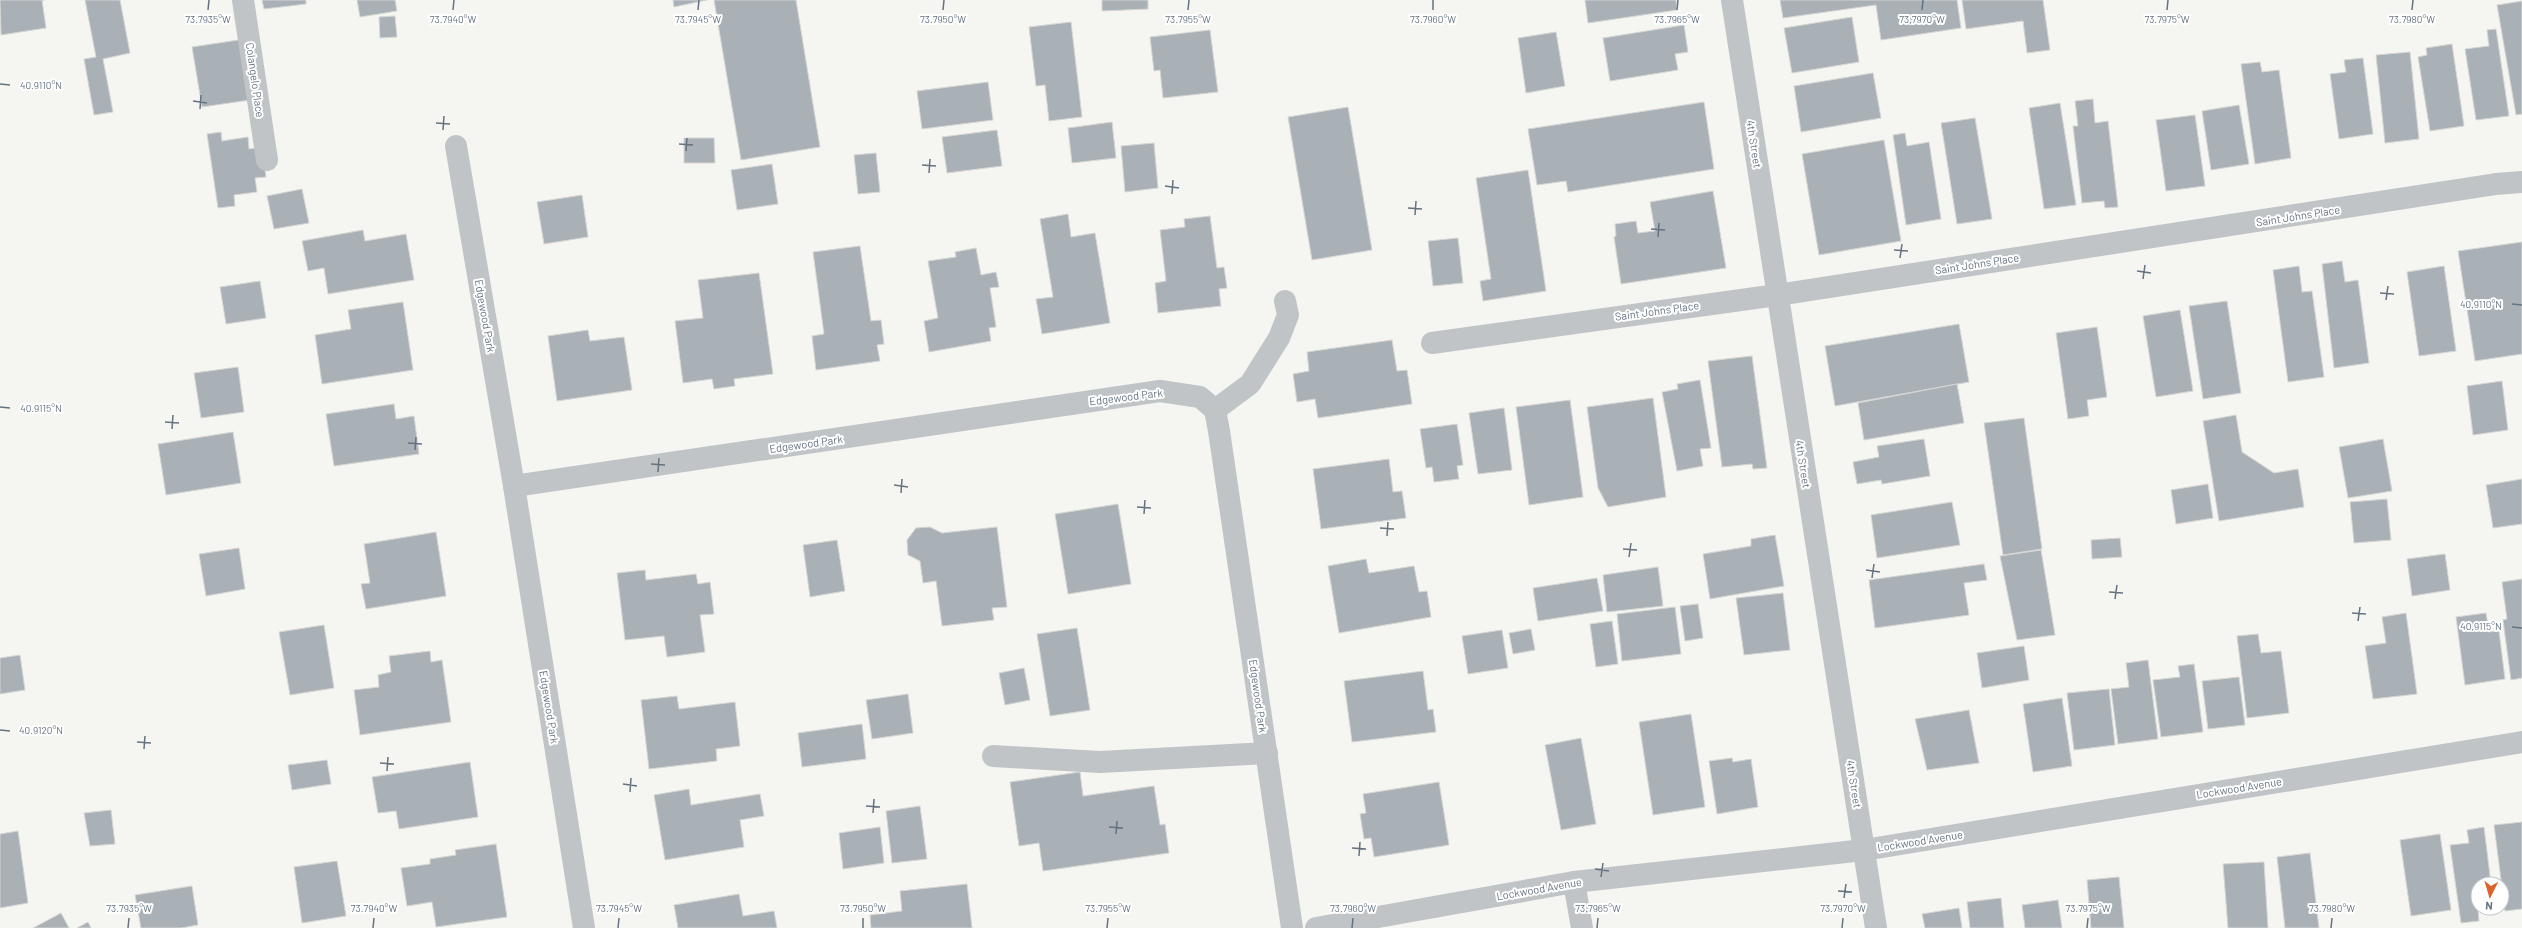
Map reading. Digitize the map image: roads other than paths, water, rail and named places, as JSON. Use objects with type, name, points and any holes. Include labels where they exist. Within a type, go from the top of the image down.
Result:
[{"type":"street","name":"Colangelo Place","points":[[243,0],[267,160]]},
{"type":"street","name":"4th Street","points":[[1732,0],[1876,928]]},
{"type":"street","name":"Edgewood Park","points":[[456,146],[514,486],[584,928]]},
{"type":"street","name":"Saint Johns Place","points":[[1432,343],[1777,295],[2496,184],[2522,182]]},
{"type":"street","points":[[1215,410],[1250,384],[1279,338],[1288,315],[1285,301]]},
{"type":"street","name":"Edgewood Park","points":[[514,486],[1160,391],[1200,397],[1215,410],[1292,928]]},
{"type":"street","name":"Lockwood Avenue","points":[[1316,928],[1574,882],[1864,850],[2522,742]]},
{"type":"street","points":[[993,756],[1100,762],[1267,753]]},
{"type":"street","points":[[1574,882],[1582,928]]}]
